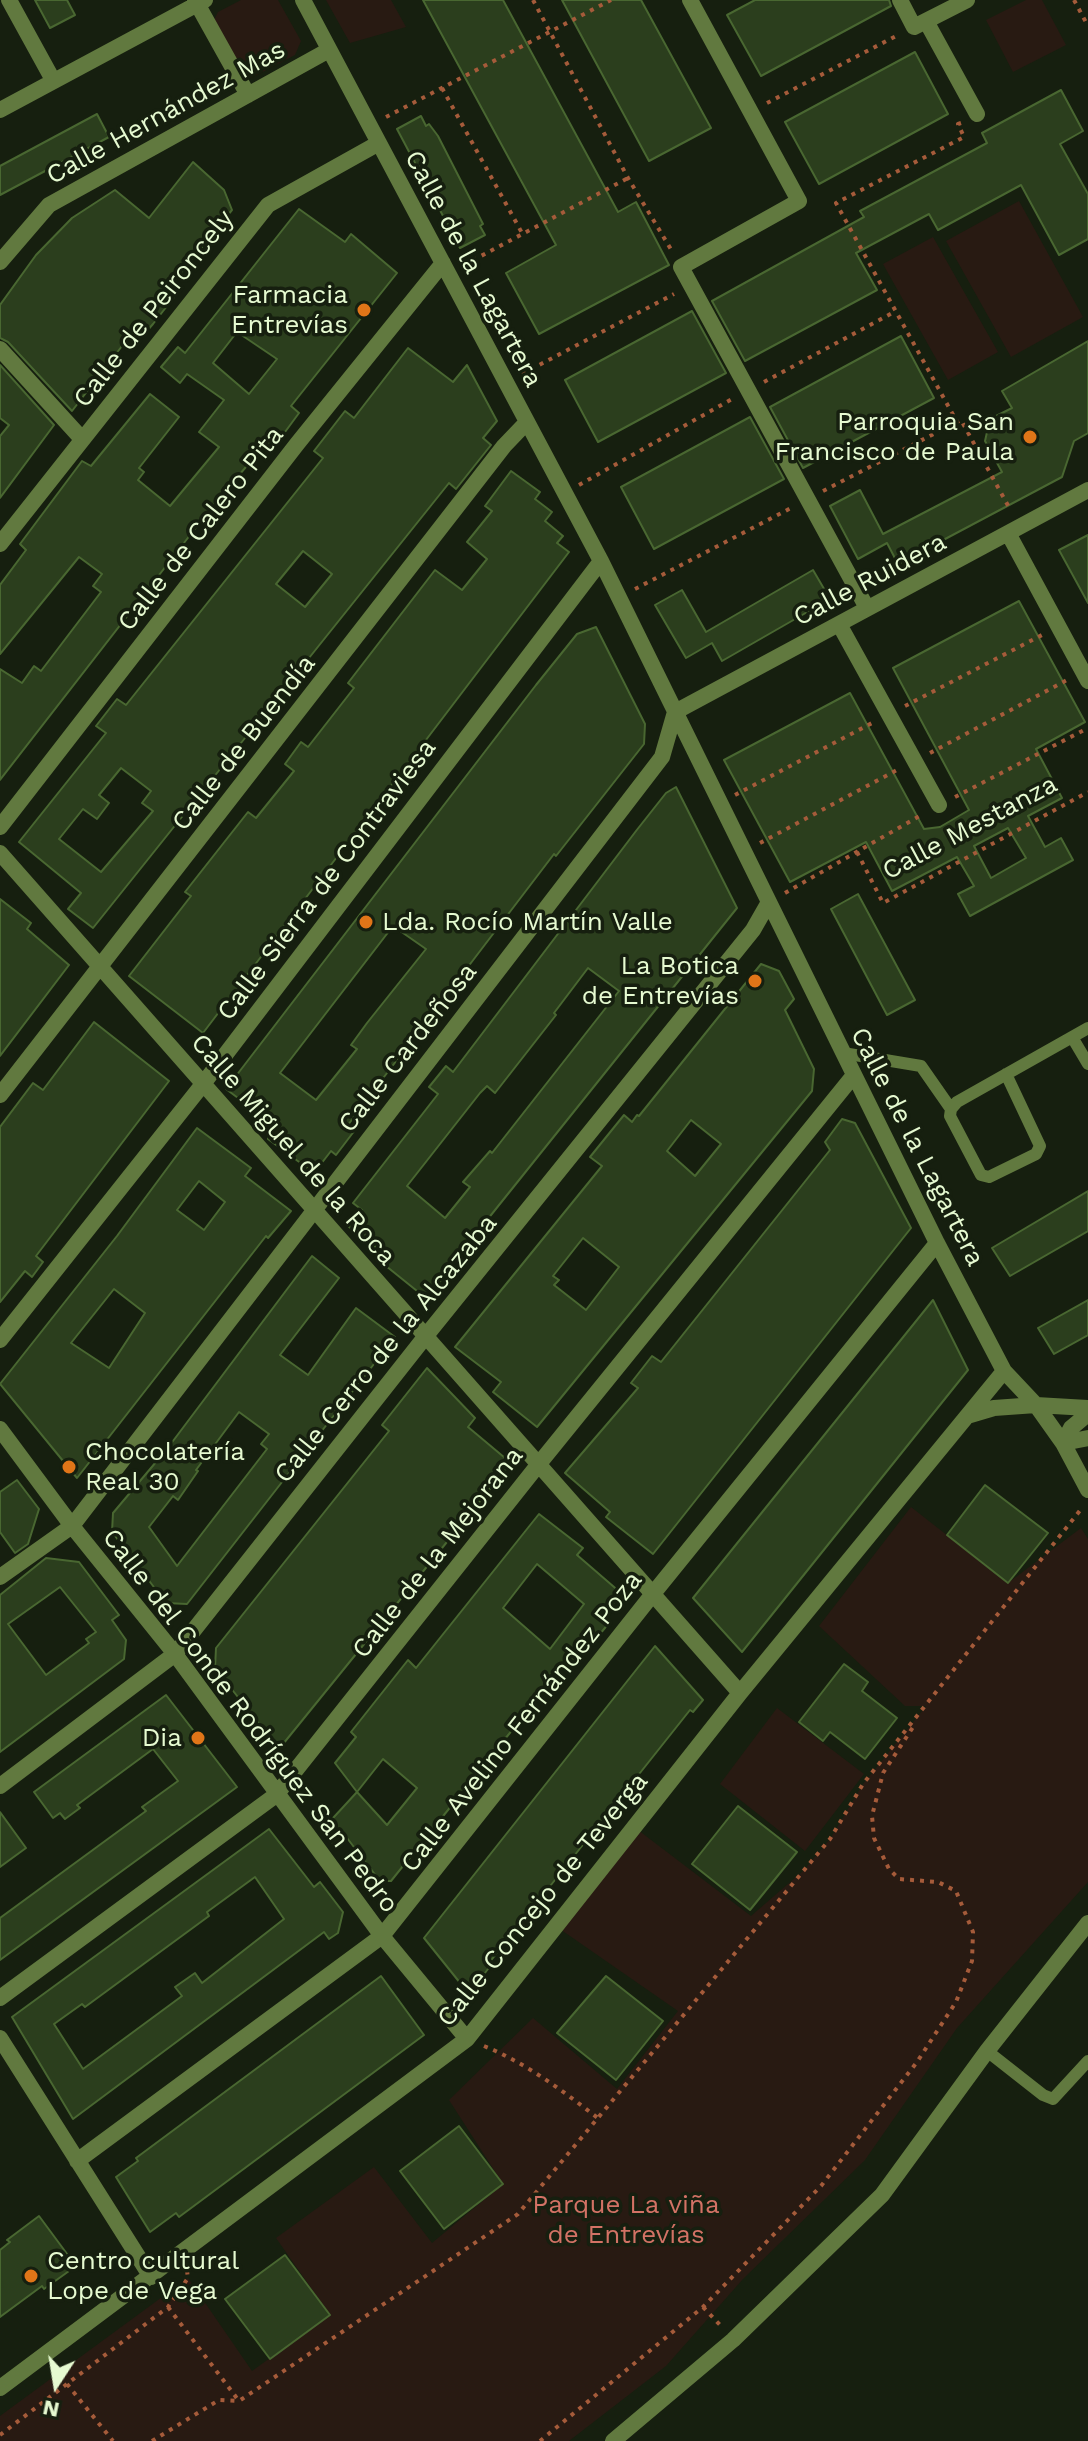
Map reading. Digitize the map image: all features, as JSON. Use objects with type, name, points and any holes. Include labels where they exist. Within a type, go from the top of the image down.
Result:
[{"type":"street","points":[[9,0],[53,80]]},
{"type":"street","name":"Calle de la Lagartera","points":[[303,0],[601,561],[937,1243],[1004,1371],[1036,1405],[1063,1443],[1088,1490]]},
{"type":"street","points":[[690,0],[799,201],[681,267],[867,608]]},
{"type":"street","points":[[900,0],[920,24],[977,114]]},
{"type":"street","points":[[920,24],[967,0]]},
{"type":"street","points":[[0,110],[199,1],[248,95]]},
{"type":"street","name":"Calle Hernández Mas","points":[[0,262],[49,205],[329,50]]},
{"type":"street","name":"Calle de Peironcely","points":[[0,544],[268,205],[379,143]]},
{"type":"street","name":"Calle de Calero Pita","points":[[0,827],[297,444],[445,268]]},
{"type":"street","points":[[0,349],[82,439]]},
{"type":"street","name":"Calle de Buendía","points":[[0,1095],[504,446],[527,422]]},
{"type":"street","name":"Calle Ruidera","points":[[675,712],[1088,490]]},
{"type":"street","points":[[1014,530],[1088,681]]},
{"type":"street","name":"Calle Sierra de Contraviesa","points":[[0,1340],[203,1084],[601,561]]},
{"type":"street","points":[[839,624],[939,805]]},
{"type":"street","name":"Calle Cardeñosa","points":[[0,1577],[72,1526],[662,757],[675,712]]},
{"type":"street","name":"Calle Miguel de la Roca","points":[[0,853],[740,1693]]},
{"type":"street","name":"Calle Cerro de la Alcazaba","points":[[0,1786],[175,1654],[425,1337],[753,930],[769,902]]},
{"type":"street","name":"Calle de la Mejorana","points":[[0,1998],[276,1795],[854,1075]]},
{"type":"street","name":"Calle Avelino Fernández Poza","points":[[77,2161],[382,1936],[652,1595],[937,1243]]},
{"type":"street","name":"Calle Concejo de Teverga","points":[[0,2388],[467,2039],[740,1693],[1004,1371]]},
{"type":"street","points":[[966,1416],[994,1408],[1036,1405],[1088,1408]]},
{"type":"street","points":[[1063,1443],[1071,1428],[1088,1414]]},
{"type":"street","name":"Calle del Conde Rodríguez San Pedro","points":[[0,1429],[72,1526],[175,1654],[382,1936],[467,2039]]},
{"type":"street","points":[[1063,1443],[1088,1438]]},
{"type":"street","points":[[613,2441],[733,2340],[882,2195],[987,2051],[1088,1923]]},
{"type":"street","points":[[0,2038],[151,2277]]},
{"type":"lane","points":[[1006,1074],[1040,1146],[1036,1154],[989,1177],[981,1175],[950,1116],[951,1109],[957,1102],[1006,1074],[1088,1028]]},
{"type":"lane","points":[[1072,1037],[1088,1064]]},
{"type":"lane","points":[[843,1053],[921,1066],[951,1109]]},
{"type":"lane","points":[[987,2051],[1043,2095],[1053,2099],[1088,2061]]},
{"type":"path","points":[[533,0],[628,178],[681,267]]},
{"type":"path","points":[[369,125],[611,0]]},
{"type":"path","points":[[1074,0],[1088,26]]},
{"type":"path","points":[[751,111],[920,24]]},
{"type":"path","points":[[442,88],[523,234]]},
{"type":"path","points":[[957,422],[836,203],[964,137],[958,124],[977,114]]},
{"type":"path","points":[[445,268],[523,234],[628,178]]},
{"type":"path","points":[[506,382],[692,285]]},
{"type":"path","points":[[619,597],[961,420],[1014,530]]},
{"type":"path","points":[[769,902],[939,805],[1088,728]]},
{"type":"path","name":"Calle Mestanza","points":[[857,852],[883,903],[1088,792]]},
{"type":"path","points":[[152,2441],[219,2400],[239,2401],[518,2214],[830,1839],[863,1784],[1088,1500]]},
{"type":"path","points":[[540,2441],[703,2307],[821,2186],[917,2062],[956,2002],[972,1961],[973,1932],[956,1891],[938,1882],[899,1879],[889,1869],[874,1838],[872,1816],[883,1773],[927,1705]]},
{"type":"path","points":[[467,2039],[500,2052],[558,2087],[599,2119]]},
{"type":"path","points":[[0,2435],[168,2307],[188,2278],[184,2252]]},
{"type":"path","points":[[168,2307],[239,2401]]},
{"type":"path","points":[[703,2307],[733,2340]]},
{"type":"path","points":[[67,2384],[113,2441]]},
{"type":"green space","points":[[241,0],[278,0],[301,41],[295,55],[251,78],[241,75],[214,20],[218,12]]},
{"type":"green space","points":[[326,0],[391,0],[406,27],[350,43]]},
{"type":"green space","points":[[1026,0],[1042,0],[1066,45],[1013,72],[986,20]]},
{"type":"green space","points":[[1019,201],[1083,317],[1011,357],[946,241]]},
{"type":"green space","points":[[933,237],[998,352],[948,380],[883,264]]},
{"type":"green space","name":"Parque La viña de Entrevías","points":[[911,1507],[1008,1583],[1081,1528],[1088,1539],[1088,1882],[957,2028],[865,2160],[743,2279],[666,2366],[569,2441],[0,2441],[0,2416],[188,2278],[252,2371],[330,2315],[276,2238],[374,2167],[432,2243],[503,2184],[449,2100],[533,2018],[617,2089],[678,2011],[557,1927],[638,1830],[751,1916],[803,1871],[830,1839],[863,1784],[926,1706],[905,1706],[819,1626]]},
{"type":"green space","points":[[777,1708],[864,1774],[805,1851],[720,1784]]},
{"type":"building","points":[[35,0],[67,0],[75,15],[50,28]]},
{"type":"building","points":[[423,0],[503,0],[618,212],[636,202],[669,265],[539,334],[506,273],[556,245]]},
{"type":"building","points":[[562,0],[641,0],[711,128],[649,161]]},
{"type":"building","points":[[755,0],[889,0],[891,6],[761,76],[727,15]]},
{"type":"building","points":[[915,52],[948,114],[819,184],[785,122]]},
{"type":"building","points":[[1061,90],[1083,131],[1060,144],[1088,194],[1088,239],[1059,255],[1021,185],[938,230],[929,214],[856,253],[877,290],[745,361],[712,301],[864,217],[860,211],[987,143],[982,133]]},
{"type":"building","points":[[97,114],[109,137],[0,195],[0,166]]},
{"type":"building","points":[[421,116],[426,126],[429,124],[438,136],[483,224],[480,226],[485,235],[460,248],[397,129]]},
{"type":"building","points":[[193,162],[224,190],[232,210],[170,286],[178,292],[153,324],[140,339],[132,333],[72,411],[8,342],[0,338],[0,305],[36,255],[72,218],[115,190],[149,218]]},
{"type":"building","points":[[299,209],[345,242],[351,234],[397,273],[291,406],[299,413],[271,451],[264,446],[215,503],[0,780],[0,669],[22,683],[34,666],[41,671],[101,592],[93,586],[102,574],[79,557],[0,654],[0,585],[26,550],[20,544],[82,461],[91,466],[150,394],[179,417],[139,468],[144,472],[138,480],[170,506],[219,447],[199,432],[224,400],[187,374],[180,383],[161,367],[178,347],[185,353]],"holes":[[[237,332],[277,359],[249,394],[213,363]]]},
{"type":"building","points":[[692,311],[726,373],[598,442],[565,380]]},
{"type":"building","points":[[901,336],[934,398],[803,468],[770,407]]},
{"type":"building","points":[[1088,341],[1088,433],[1074,441],[1062,477],[898,564],[887,543],[858,559],[830,506],[860,490],[883,534],[1002,472],[985,441],[990,419],[1012,408],[1002,391]]},
{"type":"building","points":[[408,348],[453,382],[467,365],[497,421],[483,438],[491,445],[456,489],[449,483],[93,928],[68,909],[81,893],[19,842],[106,733],[96,726],[117,699],[126,705],[323,458],[314,451],[345,411],[354,418]],"holes":[[[303,551],[332,574],[305,607],[276,584]],[[121,768],[151,791],[142,803],[153,811],[101,872],[59,839],[83,809],[97,819],[109,803],[99,795]]]},
{"type":"building","points":[[0,365],[54,425],[0,498],[0,436],[9,425],[0,418]]},
{"type":"building","points":[[750,417],[784,479],[654,549],[621,487]]},
{"type":"building","points":[[511,471],[540,492],[535,499],[552,512],[545,521],[563,536],[557,543],[569,552],[203,1033],[129,976],[191,896],[185,892],[248,812],[256,818],[294,771],[285,764],[301,742],[308,747],[354,688],[348,683],[435,570],[462,590],[487,559],[467,542],[492,511],[485,506]]},
{"type":"building","points":[[1088,535],[1088,603],[1059,550]]},
{"type":"building","points":[[813,570],[830,599],[722,661],[712,643],[686,658],[655,605],[682,590],[706,632]]},
{"type":"building","points":[[1019,601],[1085,722],[1036,749],[1062,798],[1028,816],[1045,847],[1061,838],[1073,860],[970,916],[958,894],[974,886],[957,857],[892,891],[866,842],[790,882],[724,760],[850,693],[924,829],[940,827],[969,810],[893,668]],"holes":[[[1008,828],[1026,858],[991,878],[974,846]]]},
{"type":"building","points":[[596,627],[645,724],[644,744],[556,856],[554,854],[368,1098],[348,1125],[355,1130],[336,1155],[331,1151],[314,1173],[268,1139],[268,1132],[274,1125],[226,1089],[577,634]],"holes":[[[393,926],[426,949],[367,1023],[351,1045],[357,1049],[316,1100],[280,1073]]]},
{"type":"building","points":[[676,787],[737,908],[427,1299],[386,1266],[391,1260],[387,1256],[349,1227],[362,1210],[353,1203],[438,1094],[429,1087],[446,1066],[453,1072],[666,793]],"holes":[[[588,968],[619,991],[492,1153],[490,1151],[463,1182],[470,1187],[445,1218],[407,1186],[480,1093],[487,1086],[495,1093]]]},
{"type":"building","points":[[858,894],[915,1000],[887,1015],[831,909]]},
{"type":"building","points":[[0,899],[31,923],[27,929],[69,965],[0,1056]]},
{"type":"building","points":[[761,964],[779,971],[794,999],[785,1010],[814,1069],[812,1091],[537,1427],[493,1392],[501,1382],[455,1347],[602,1166],[590,1157],[624,1115],[632,1122]],"holes":[[[691,1120],[721,1144],[695,1176],[667,1151]],[[583,1238],[619,1267],[586,1310],[554,1285],[559,1280],[553,1276]]]},
{"type":"building","points":[[94,1022],[169,1081],[36,1256],[43,1262],[32,1277],[25,1271],[0,1302],[0,1127],[33,1083],[43,1090]]},
{"type":"building","points":[[842,1119],[855,1123],[911,1228],[653,1554],[606,1517],[610,1512],[565,1473],[638,1388],[631,1383],[652,1356],[661,1362],[830,1150],[825,1142]]},
{"type":"building","points":[[197,1128],[251,1168],[245,1176],[291,1211],[268,1238],[266,1236],[77,1478],[0,1384],[117,1236]],"holes":[[[199,1181],[225,1202],[204,1230],[177,1210]],[[114,1289],[145,1313],[109,1368],[71,1343]]]},
{"type":"building","points":[[1088,1191],[1088,1231],[1010,1276],[992,1248]]},
{"type":"building","points":[[312,1256],[339,1278],[280,1355],[308,1375],[356,1308],[395,1337],[187,1604],[166,1603],[112,1532],[113,1513],[167,1449]],"holes":[[[239,1412],[269,1434],[261,1444],[267,1449],[177,1566],[149,1527],[173,1496],[178,1500]]]},
{"type":"building","points":[[933,1300],[968,1370],[742,1652],[693,1598]]},
{"type":"building","points":[[1088,1300],[1088,1335],[1054,1354],[1038,1328]]},
{"type":"building","points":[[427,1368],[475,1418],[468,1427],[511,1463],[279,1749],[215,1668],[216,1648],[389,1431],[382,1425]]},
{"type":"building","points":[[17,1480],[39,1509],[28,1544],[15,1553],[0,1532],[0,1492]]},
{"type":"building","points":[[985,1485],[1048,1533],[1008,1583],[947,1535]]},
{"type":"building","points":[[539,1514],[583,1548],[577,1555],[621,1593],[602,1618],[609,1623],[572,1668],[566,1663],[391,1881],[380,1881],[347,1838],[337,1849],[322,1830],[357,1792],[335,1763],[356,1737],[351,1732],[408,1660],[416,1668]],"holes":[[[537,1564],[584,1604],[550,1649],[503,1608]],[[383,1759],[417,1788],[387,1825],[357,1792]]]},
{"type":"building","points":[[46,1558],[79,1562],[119,1615],[112,1620],[126,1640],[124,1659],[0,1752],[0,1595]],"holes":[[[60,1587],[96,1632],[86,1639],[89,1643],[46,1675],[8,1624]]]},
{"type":"building","points":[[655,1646],[703,1700],[693,1712],[690,1710],[489,1963],[491,1965],[469,1994],[424,1938]]},
{"type":"building","points":[[844,1664],[868,1682],[862,1691],[897,1718],[865,1759],[830,1732],[823,1741],[799,1722]]},
{"type":"building","points":[[166,1695],[237,1787],[0,1960],[0,1918],[146,1811],[142,1807],[178,1781],[153,1749],[77,1805],[80,1808],[65,1819],[60,1813],[53,1818],[34,1792]]},
{"type":"building","points":[[738,1806],[797,1852],[750,1910],[692,1864]]},
{"type":"building","points":[[0,1812],[26,1848],[0,1867]]},
{"type":"building","points":[[269,1829],[314,1887],[320,1882],[343,1912],[338,1933],[329,1939],[324,1932],[73,2119],[12,2017]],"holes":[[[255,1877],[284,1919],[202,1983],[195,1973],[175,1987],[182,1996],[83,2069],[54,2024],[82,2004],[85,2007],[209,1916],[207,1912]]]},
{"type":"building","points":[[381,1976],[424,2035],[179,2217],[176,2213],[150,2232],[116,2177],[138,2161],[136,2158]]},
{"type":"building","points":[[606,1976],[663,2021],[616,2080],[557,2033]]},
{"type":"building","points":[[459,2126],[503,2184],[444,2229],[400,2171]]},
{"type":"building","name":"Centro cultural Lope de Vega","points":[[39,2216],[76,2266],[0,2317],[0,2250],[10,2242],[7,2240]]},
{"type":"building","points":[[285,2255],[330,2315],[270,2359],[225,2299]]},
{"type":"place","name":"Farmacia Entrevías","points":[[364,310]]},
{"type":"place","name":"Parroquia San Francisco de Paula","points":[[1030,437]]},
{"type":"place","name":"Lda. Rocío Martín Valle","points":[[366,922]]},
{"type":"place","name":"La Botica de Entrevías","points":[[755,981]]},
{"type":"place","name":"Chocolatería Real 30","points":[[69,1467]]},
{"type":"place","name":"Dia","points":[[198,1738]]},
{"type":"place","name":"Centro cultural Lope de Vega","points":[[31,2276]]}]
